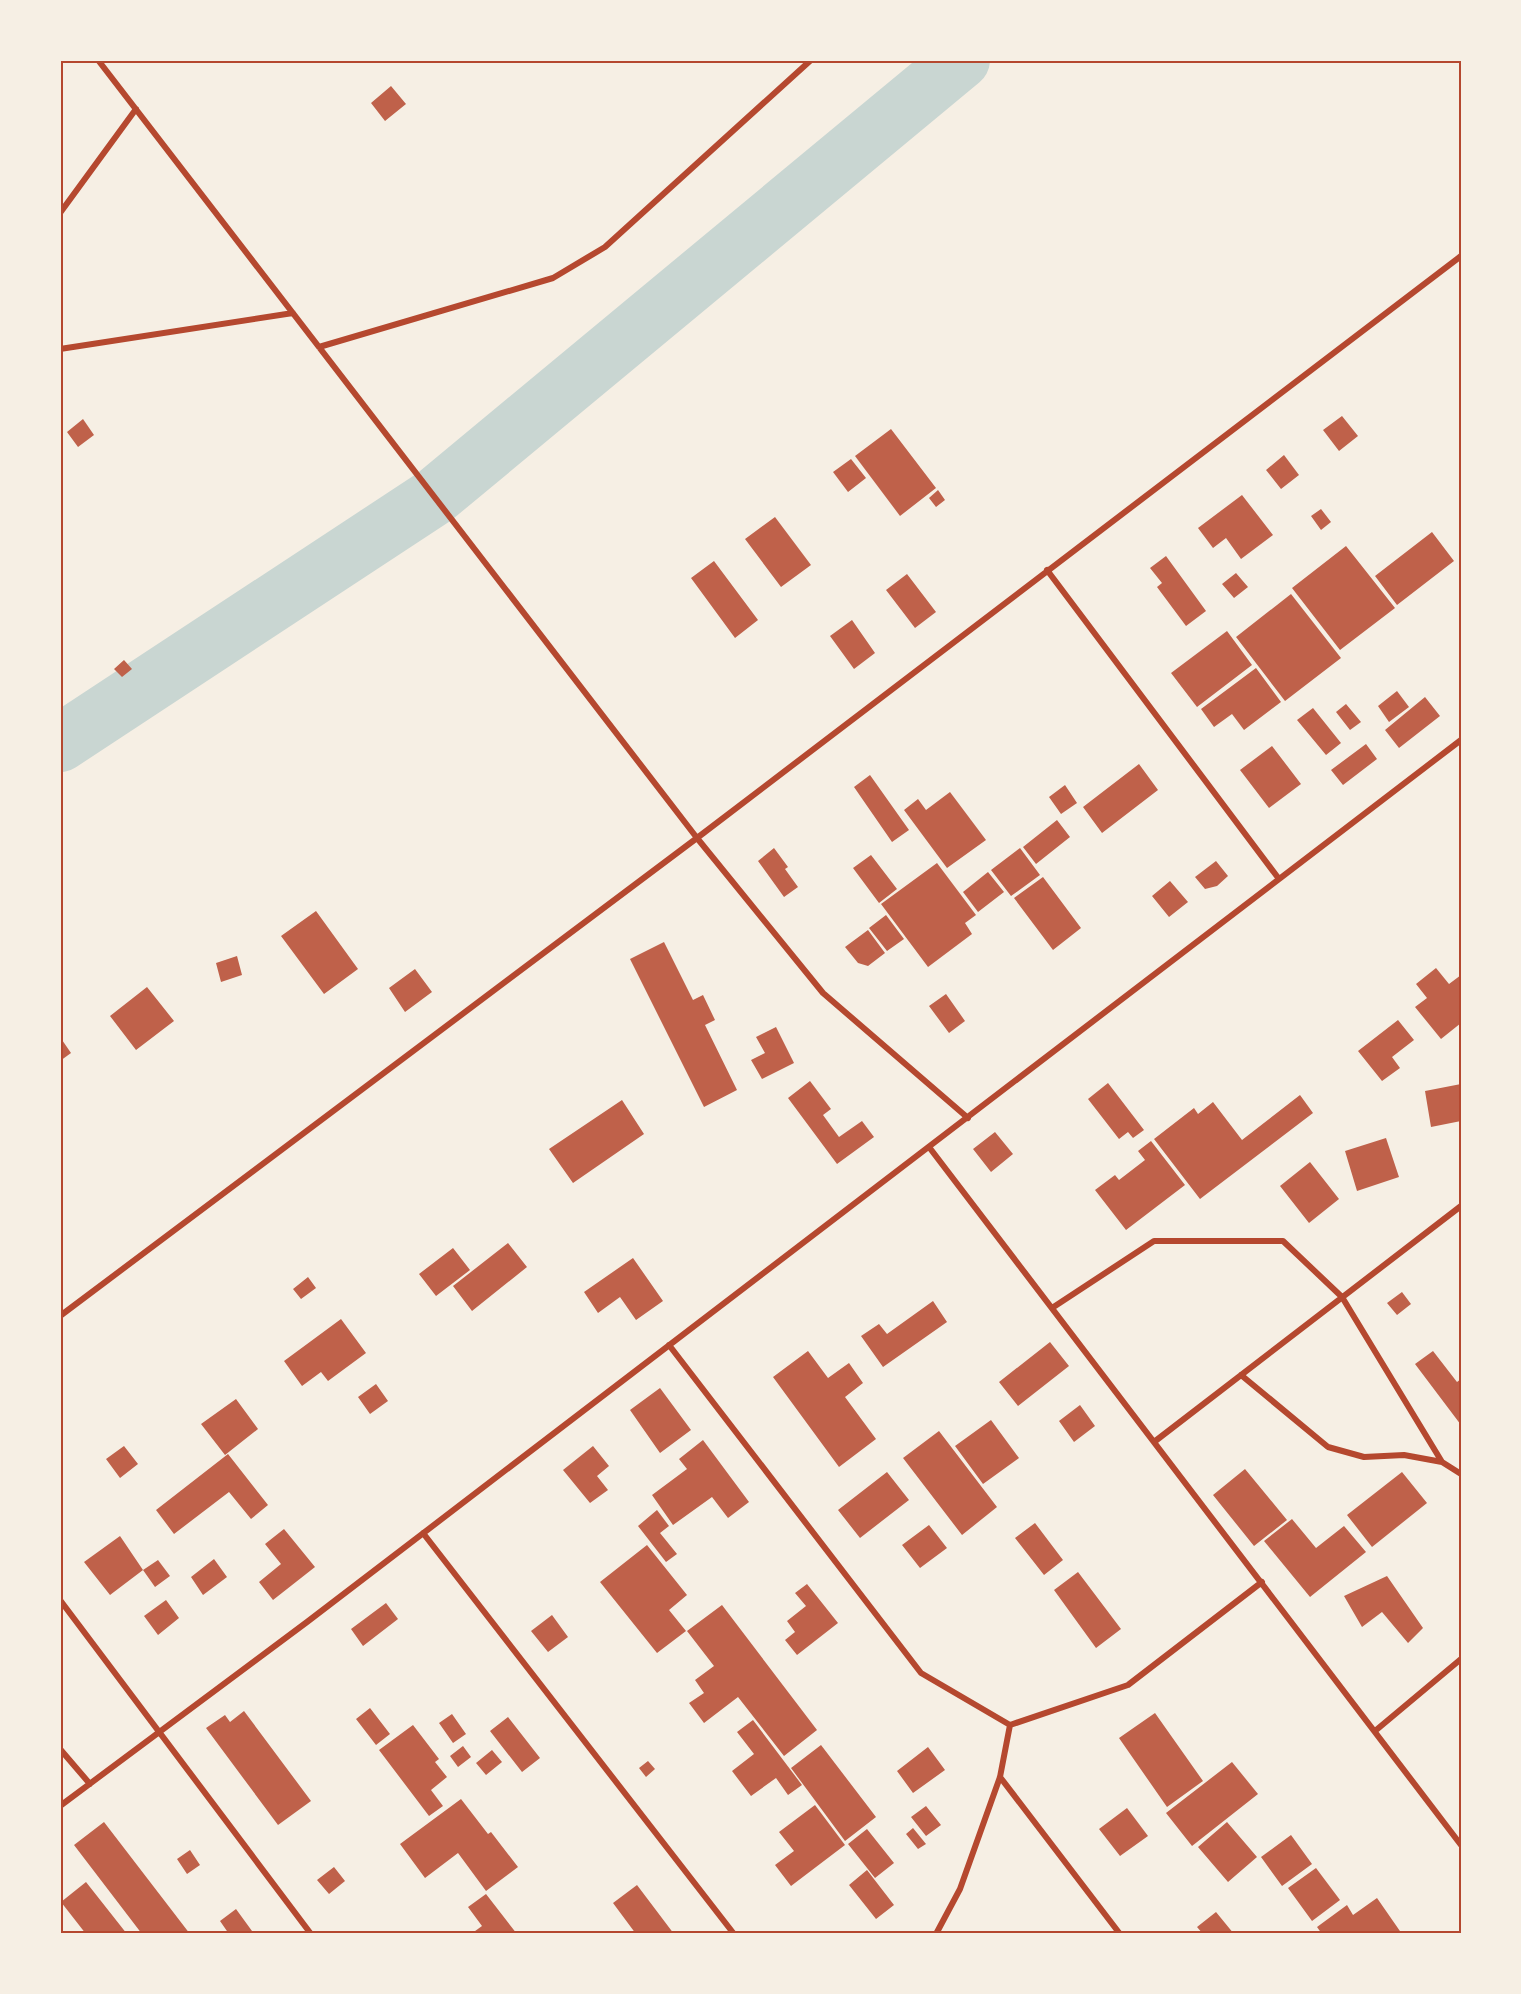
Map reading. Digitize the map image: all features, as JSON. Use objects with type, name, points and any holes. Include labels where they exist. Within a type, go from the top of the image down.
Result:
[{"type":"street","points":[[98,60],[697,838],[823,993],[968,1118]]},
{"type":"street","points":[[319,347],[553,278],[604,247],[812,60]]},
{"type":"street","points":[[60,213],[136,109]]},
{"type":"street","points":[[60,1316],[697,838],[1461,256]]},
{"type":"street","points":[[60,349],[293,313]]},
{"type":"street","points":[[1047,570],[1280,879]]},
{"type":"street","points":[[60,1806],[423,1533],[1461,740]]},
{"type":"street","points":[[929,1147],[1263,1582],[1461,1845]]},
{"type":"street","points":[[1154,1442],[1461,1206]]},
{"type":"street","points":[[1052,1308],[1154,1241],[1283,1241],[1342,1297],[1442,1462]]},
{"type":"street","points":[[669,1345],[921,1673],[1010,1725],[1128,1685],[1263,1582]]},
{"type":"street","points":[[1241,1375],[1328,1447],[1364,1456],[1404,1455],[1442,1462],[1461,1474]]},
{"type":"street","points":[[423,1533],[734,1934]]},
{"type":"street","points":[[60,1600],[311,1934]]},
{"type":"street","points":[[1376,1731],[1461,1659]]},
{"type":"street","points":[[936,1934],[960,1889],[1000,1777],[1010,1725]]},
{"type":"street","points":[[60,1749],[90,1784]]},
{"type":"street","points":[[1000,1777],[1120,1934]]},
{"type":"building","points":[[391,86],[406,104],[385,121],[371,103]]},
{"type":"building","points":[[1342,416],[1358,436],[1339,451],[1323,430]]},
{"type":"building","points":[[83,419],[94,435],[78,447],[67,432]]},
{"type":"building","points":[[891,429],[936,488],[900,516],[855,456]]},
{"type":"building","points":[[1284,455],[1299,475],[1281,489],[1266,470]]},
{"type":"building","points":[[851,459],[866,478],[848,492],[833,472]]},
{"type":"building","points":[[938,490],[945,500],[936,507],[929,498]]},
{"type":"building","points":[[1242,495],[1273,535],[1241,559],[1226,538],[1213,548],[1198,528]]},
{"type":"building","points":[[1321,509],[1331,522],[1321,530],[1311,516]]},
{"type":"building","points":[[775,517],[811,565],[781,587],[745,539]]},
{"type":"building","points":[[1432,532],[1454,561],[1397,605],[1375,576]]},
{"type":"building","points":[[1346,546],[1395,608],[1340,650],[1292,588]]},
{"type":"building","points":[[1166,556],[1206,611],[1186,626],[1157,587],[1162,583],[1150,568]]},
{"type":"building","points":[[714,561],[758,620],[735,638],[691,578]]},
{"type":"building","points":[[1236,573],[1248,587],[1234,598],[1222,584]]},
{"type":"building","points":[[907,574],[936,612],[915,628],[886,590]]},
{"type":"building","points":[[1291,594],[1341,658],[1285,701],[1236,637]]},
{"type":"building","points":[[852,620],[875,653],[854,669],[830,636]]},
{"type":"building","points":[[1227,631],[1252,665],[1197,707],[1171,673]]},
{"type":"building","points":[[124,660],[132,669],[122,677],[114,669]]},
{"type":"building","points":[[1256,668],[1281,702],[1244,730],[1232,714],[1214,727],[1201,709]]},
{"type":"building","points":[[1397,691],[1409,707],[1389,722],[1378,706]]},
{"type":"building","points":[[1425,697],[1440,716],[1399,748],[1385,730]]},
{"type":"building","points":[[1346,704],[1361,722],[1350,730],[1336,712]]},
{"type":"building","points":[[1313,708],[1341,743],[1326,755],[1297,720]]},
{"type":"building","points":[[1366,744],[1377,759],[1343,785],[1331,770]]},
{"type":"building","points":[[1272,746],[1301,784],[1269,808],[1240,770]]},
{"type":"building","points":[[1139,764],[1158,790],[1102,833],[1083,807]]},
{"type":"building","points":[[870,775],[909,830],[892,842],[854,787]]},
{"type":"building","points":[[1065,785],[1077,803],[1061,814],[1049,797]]},
{"type":"building","points":[[950,792],[986,840],[947,868],[904,810],[918,799],[926,810]]},
{"type":"building","points":[[1057,820],[1070,837],[1036,864],[1023,847]]},
{"type":"building","points":[[774,848],[788,867],[785,869],[798,887],[784,897],[758,861]]},
{"type":"building","points":[[1020,848],[1040,875],[1011,896],[991,870]]},
{"type":"building","points":[[871,855],[897,889],[879,903],[853,868]]},
{"type":"building","points":[[1216,861],[1228,876],[1217,886],[1205,889],[1195,877]]},
{"type":"building","points":[[937,863],[976,915],[965,923],[972,934],[928,967],[881,904]]},
{"type":"building","points":[[988,872],[1004,892],[978,912],[963,892]]},
{"type":"building","points":[[1043,877],[1081,928],[1053,950],[1014,898]]},
{"type":"building","points":[[1170,881],[1188,902],[1169,917],[1152,896]]},
{"type":"building","points":[[316,911],[358,969],[324,994],[281,936]]},
{"type":"building","points":[[886,915],[904,939],[887,951],[869,928]]},
{"type":"building","points":[[868,930],[885,953],[868,966],[858,963],[845,947]]},
{"type":"building","points":[[664,942],[693,1000],[703,995],[715,1020],[705,1025],[737,1090],[704,1107],[630,959]]},
{"type":"building","points":[[237,956],[242,975],[221,982],[216,963]]},
{"type":"building","points":[[1436,968],[1449,984],[1461,975],[1461,1023],[1441,1039],[1415,1007],[1427,998],[1416,984]]},
{"type":"building","points":[[415,969],[432,992],[405,1012],[389,988]]},
{"type":"building","points":[[147,987],[174,1021],[136,1050],[110,1016]]},
{"type":"building","points":[[946,994],[965,1021],[949,1033],[929,1006]]},
{"type":"building","points":[[1398,1020],[1414,1040],[1392,1057],[1400,1068],[1382,1081],[1358,1051]]},
{"type":"building","points":[[776,1027],[794,1063],[762,1079],[751,1060],[765,1053],[756,1037]]},
{"type":"building","points":[[60,1037],[71,1053],[60,1061]]},
{"type":"building","points":[[810,1081],[831,1109],[823,1115],[839,1137],[862,1121],[874,1137],[837,1164],[788,1098]]},
{"type":"building","points":[[1108,1083],[1144,1130],[1133,1138],[1128,1132],[1119,1139],[1088,1099]]},
{"type":"building","points":[[1461,1084],[1461,1121],[1431,1127],[1425,1091]]},
{"type":"building","points":[[1300,1095],[1313,1113],[1200,1199],[1154,1139],[1194,1108],[1198,1114],[1213,1102],[1242,1140]]},
{"type":"building","points":[[622,1100],[644,1134],[573,1183],[549,1149]]},
{"type":"building","points":[[995,1132],[1013,1154],[991,1172],[973,1149]]},
{"type":"building","points":[[1386,1138],[1399,1177],[1357,1191],[1345,1151]]},
{"type":"building","points":[[1151,1141],[1185,1185],[1126,1230],[1095,1190],[1115,1175],[1119,1180],[1145,1160],[1138,1151]]},
{"type":"building","points":[[1310,1162],[1339,1199],[1309,1223],[1280,1186]]},
{"type":"building","points":[[508,1243],[527,1267],[472,1311],[453,1286]]},
{"type":"building","points":[[453,1248],[470,1270],[436,1296],[419,1274]]},
{"type":"building","points":[[633,1258],[663,1301],[636,1320],[620,1297],[598,1313],[584,1292]]},
{"type":"building","points":[[308,1277],[316,1288],[301,1299],[293,1289]]},
{"type":"building","points":[[1402,1292],[1411,1304],[1397,1315],[1387,1303]]},
{"type":"building","points":[[933,1301],[947,1322],[883,1367],[861,1336],[879,1324],[887,1334]]},
{"type":"building","points":[[341,1319],[366,1353],[328,1381],[321,1372],[302,1386],[284,1361]]},
{"type":"building","points":[[1050,1342],[1069,1366],[1018,1406],[999,1382]]},
{"type":"building","points":[[808,1351],[828,1378],[849,1363],[863,1383],[845,1397],[876,1439],[839,1467],[773,1377]]},
{"type":"building","points":[[1433,1351],[1457,1382],[1461,1379],[1461,1425],[1415,1364]]},
{"type":"building","points":[[376,1384],[388,1401],[370,1414],[358,1397]]},
{"type":"building","points":[[660,1388],[691,1430],[660,1453],[630,1410]]},
{"type":"building","points":[[236,1399],[258,1429],[225,1455],[201,1424]]},
{"type":"building","points":[[1080,1405],[1095,1426],[1074,1442],[1059,1421]]},
{"type":"building","points":[[991,1420],[1019,1458],[983,1484],[955,1446]]},
{"type":"building","points":[[939,1431],[997,1507],[962,1535],[903,1458]]},
{"type":"building","points":[[703,1440],[749,1502],[728,1518],[712,1497],[673,1525],[652,1495],[687,1469],[679,1459]]},
{"type":"building","points":[[124,1446],[138,1464],[120,1478],[106,1459]]},
{"type":"building","points":[[593,1446],[609,1466],[597,1476],[608,1490],[590,1503],[563,1470]]},
{"type":"building","points":[[228,1454],[268,1505],[251,1519],[229,1492],[174,1534],[156,1510]]},
{"type":"building","points":[[1245,1469],[1287,1520],[1254,1546],[1213,1495]]},
{"type":"building","points":[[887,1472],[909,1500],[860,1538],[838,1510]]},
{"type":"building","points":[[1402,1472],[1427,1503],[1372,1547],[1347,1515]]},
{"type":"building","points":[[657,1510],[669,1526],[660,1533],[677,1554],[666,1562],[638,1526]]},
{"type":"building","points":[[1292,1519],[1316,1548],[1344,1526],[1366,1552],[1310,1597],[1264,1541]]},
{"type":"building","points":[[1035,1523],[1063,1560],[1044,1575],[1015,1538]]},
{"type":"building","points":[[929,1525],[947,1548],[920,1568],[902,1545]]},
{"type":"building","points":[[284,1529],[315,1567],[273,1600],[259,1582],[281,1564],[265,1544]]},
{"type":"building","points":[[120,1536],[143,1570],[110,1595],[84,1562]]},
{"type":"building","points":[[647,1545],[687,1595],[669,1610],[686,1631],[657,1653],[600,1582]]},
{"type":"building","points":[[214,1559],[227,1577],[203,1595],[191,1577]]},
{"type":"building","points":[[158,1560],[170,1576],[155,1587],[143,1570]]},
{"type":"building","points":[[1078,1572],[1121,1629],[1096,1648],[1054,1590]]},
{"type":"building","points":[[1387,1576],[1423,1628],[1408,1643],[1382,1612],[1362,1627],[1344,1596]]},
{"type":"building","points":[[807,1584],[838,1623],[797,1655],[785,1640],[795,1632],[787,1621],[806,1606],[795,1593]]},
{"type":"building","points":[[166,1600],[179,1618],[158,1635],[144,1616]]},
{"type":"building","points":[[386,1603],[398,1619],[363,1646],[351,1629]]},
{"type":"building","points":[[722,1605],[817,1730],[784,1756],[738,1697],[704,1723],[689,1703],[704,1693],[695,1680],[714,1666],[687,1631]]},
{"type":"building","points":[[552,1615],[568,1637],[548,1652],[531,1631]]},
{"type":"building","points":[[370,1708],[390,1734],[376,1745],[356,1719]]},
{"type":"building","points":[[244,1711],[311,1801],[278,1825],[206,1728],[225,1715],[230,1722]]},
{"type":"building","points":[[1155,1713],[1203,1781],[1167,1807],[1119,1738]]},
{"type":"building","points":[[452,1714],[466,1734],[453,1743],[439,1723]]},
{"type":"building","points":[[508,1717],[540,1758],[522,1772],[490,1731]]},
{"type":"building","points":[[753,1720],[802,1785],[788,1795],[776,1778],[751,1796],[732,1771],[754,1754],[737,1732]]},
{"type":"building","points":[[413,1725],[439,1759],[435,1762],[447,1777],[431,1790],[443,1806],[429,1816],[379,1750]]},
{"type":"building","points":[[821,1745],[876,1817],[845,1841],[791,1768]]},
{"type":"building","points":[[463,1746],[471,1757],[458,1767],[450,1756]]},
{"type":"building","points":[[928,1747],[945,1770],[913,1793],[897,1771]]},
{"type":"building","points":[[492,1750],[502,1762],[486,1775],[476,1763]]},
{"type":"building","points":[[648,1761],[655,1769],[646,1777],[639,1768]]},
{"type":"building","points":[[1232,1762],[1258,1794],[1192,1846],[1166,1813]]},
{"type":"building","points":[[461,1799],[518,1867],[486,1891],[458,1853],[425,1878],[400,1844]]},
{"type":"building","points":[[815,1805],[845,1845],[791,1886],[775,1865],[794,1851],[779,1832]]},
{"type":"building","points":[[926,1806],[941,1825],[926,1836],[911,1817]]},
{"type":"building","points":[[1127,1808],[1148,1836],[1120,1856],[1099,1829]]},
{"type":"building","points":[[104,1822],[190,1934],[142,1934],[74,1845]]},
{"type":"building","points":[[1227,1822],[1257,1857],[1228,1882],[1198,1847]]},
{"type":"building","points":[[913,1828],[926,1844],[918,1849],[906,1834]]},
{"type":"building","points":[[867,1829],[894,1863],[875,1878],[848,1844]]},
{"type":"building","points":[[1291,1835],[1312,1864],[1282,1886],[1261,1857]]},
{"type":"building","points":[[190,1850],[200,1865],[187,1874],[177,1859]]},
{"type":"building","points":[[334,1867],[345,1881],[329,1894],[317,1880]]},
{"type":"building","points":[[1316,1868],[1340,1900],[1312,1921],[1288,1888]]},
{"type":"building","points":[[867,1870],[894,1905],[876,1919],[849,1885]]},
{"type":"building","points":[[86,1882],[127,1934],[86,1934],[61,1902]]},
{"type":"building","points":[[637,1885],[674,1934],[636,1934],[613,1903]]},
{"type":"building","points":[[486,1894],[517,1934],[471,1934],[482,1926],[468,1907]]},
{"type":"building","points":[[1377,1898],[1402,1934],[1322,1934],[1317,1927],[1347,1905],[1353,1915]]},
{"type":"building","points":[[236,1909],[252,1931],[248,1934],[229,1934],[220,1921]]},
{"type":"building","points":[[1216,1912],[1234,1934],[1203,1934],[1197,1927]]},
{"type":"waterway","points":[[60,743],[434,497],[961,60]]}]
